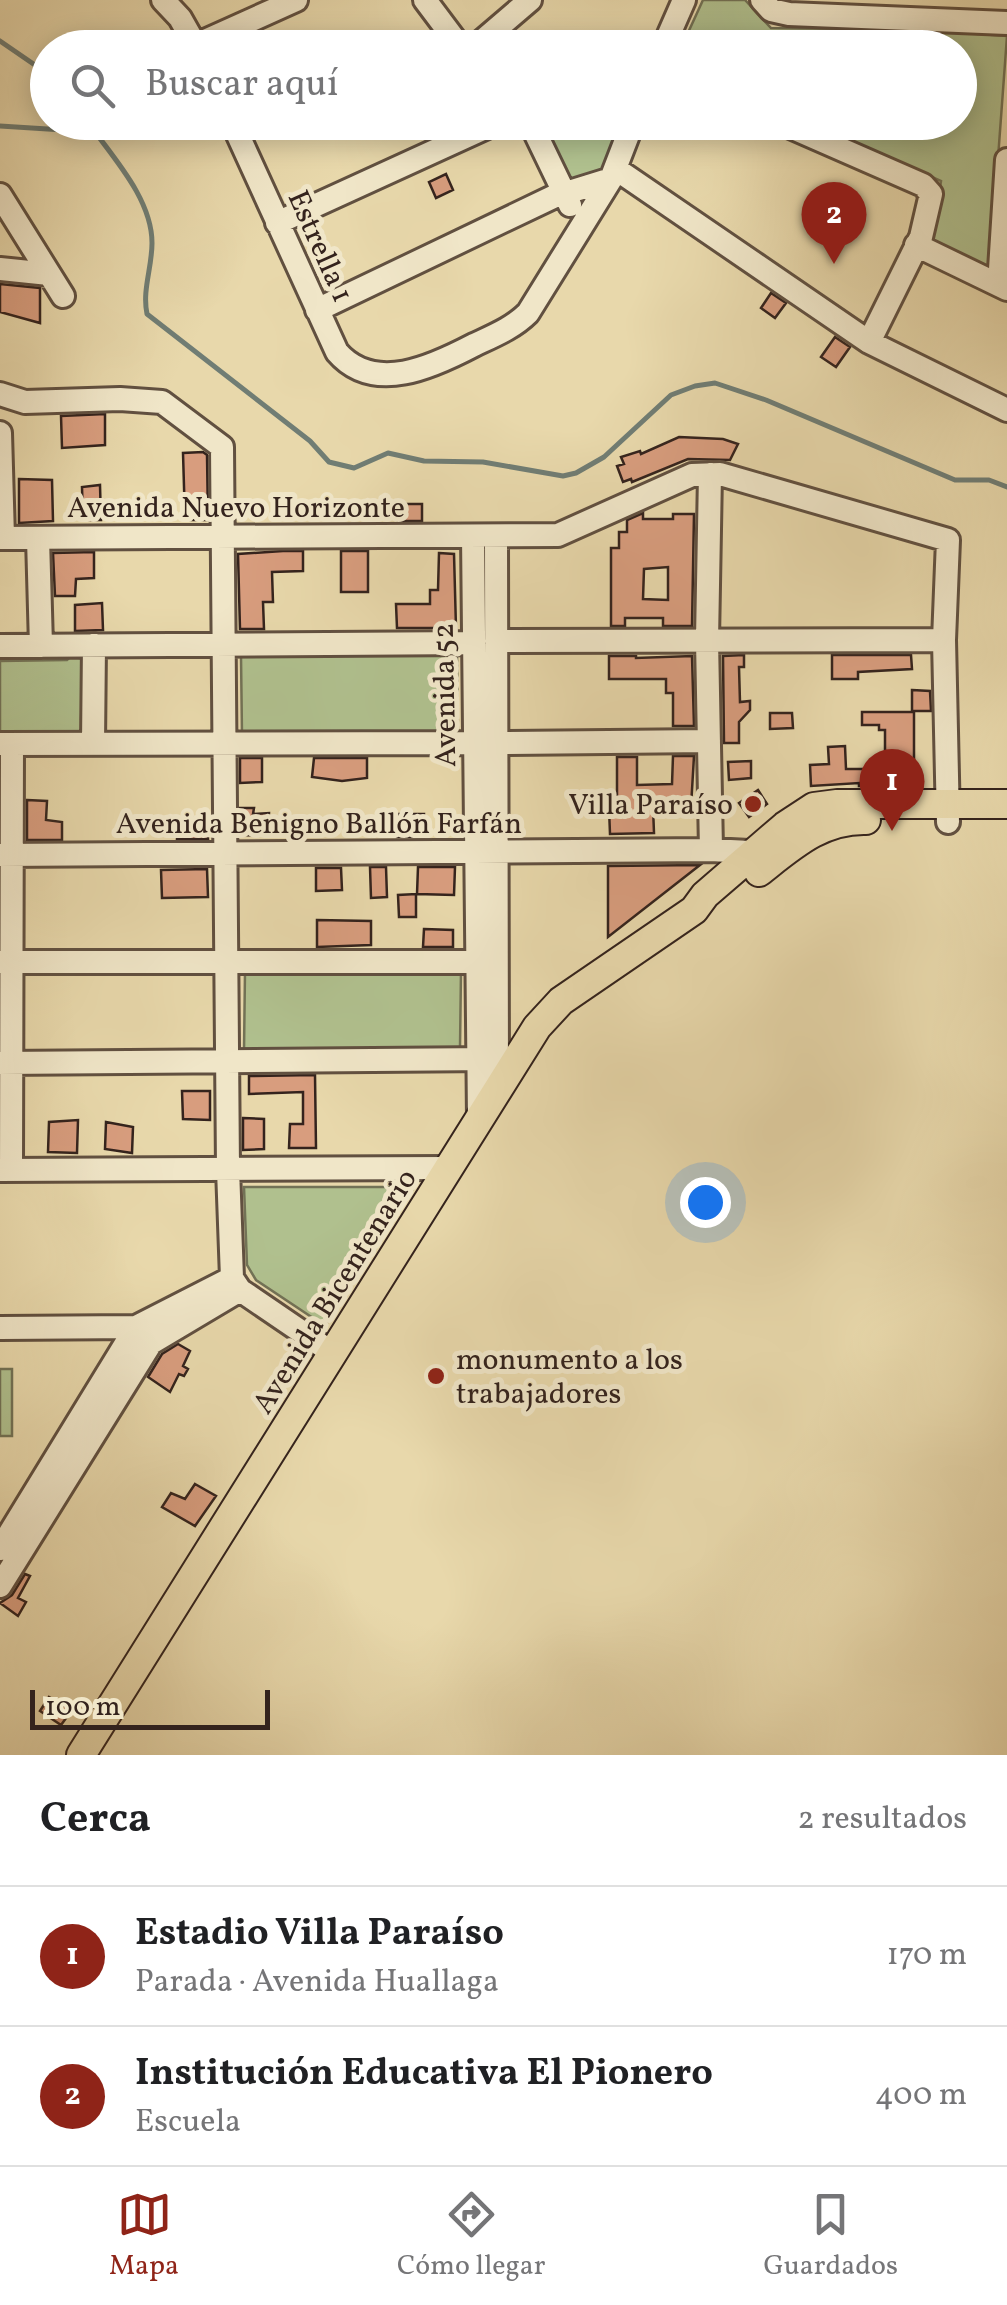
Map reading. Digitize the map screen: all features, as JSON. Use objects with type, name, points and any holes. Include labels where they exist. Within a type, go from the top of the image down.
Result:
[{"type":"main road","name":"Avenida Bicentenario","points":[[81,1755],[449,1168],[479,1118],[497,1066],[561,1002],[694,910],[714,905],[769,853],[785,826],[814,808],[837,804],[948,814]]},
{"type":"main road","points":[[948,814],[1007,804]]},
{"type":"main road","points":[[948,814],[1007,822]]},
{"type":"street","points":[[164,0],[187,30]]},
{"type":"street","points":[[231,30],[296,0]]},
{"type":"street","points":[[426,0],[451,30]]},
{"type":"street","points":[[484,30],[530,0]]},
{"type":"street","points":[[671,30],[684,0]]},
{"type":"street","points":[[762,0],[772,10],[789,14],[1007,23]]},
{"type":"street","name":"Estrella 1","points":[[240,140],[343,360],[376,373],[404,373],[436,364],[519,322],[582,227]]},
{"type":"street","points":[[278,223],[459,140]]},
{"type":"street","points":[[539,140],[582,227]]},
{"type":"street","points":[[582,227],[613,174],[626,140]]},
{"type":"street","points":[[820,140],[924,185],[931,194],[916,245],[869,342]]},
{"type":"street","points":[[916,245],[1003,287],[1007,160]]},
{"type":"street","points":[[317,310],[553,196],[565,195],[613,174]]},
{"type":"street","points":[[613,174],[869,342],[1007,410]]},
{"type":"street","points":[[0,195],[62,296]]},
{"type":"street","points":[[0,238],[25,232]]},
{"type":"street","points":[[0,270],[49,274]]},
{"type":"street","points":[[0,394],[26,402],[162,402],[222,447],[228,1169],[236,1284]]},
{"type":"street","points":[[0,432],[2,538]]},
{"type":"street","points":[[711,850],[707,640],[710,474],[948,540],[944,640],[948,814]]},
{"type":"street","name":"Avenida Nuevo Horizonte","points":[[2,538],[558,535],[692,475],[710,474]]},
{"type":"street","name":"Avenida 52","points":[[484,536],[487,853],[497,1066]]},
{"type":"street","points":[[38,538],[41,646]]},
{"type":"street","points":[[0,646],[944,640]]},
{"type":"street","points":[[94,646],[94,743]]},
{"type":"street","points":[[449,1168],[6,1170],[6,744],[709,741]]},
{"type":"street","name":"Avenida Benigno Ballón Farfán","points":[[5,854],[711,850],[769,853]]},
{"type":"street","points":[[6,1062],[497,1066],[477,962],[487,853]]},
{"type":"street","points":[[6,962],[477,962]]},
{"type":"street","points":[[236,1284],[334,1354]]},
{"type":"street","points":[[0,1549],[143,1335],[236,1284]]},
{"type":"street","points":[[0,1328],[143,1335]]},
{"type":"street","points":[[0,1586],[143,1335]]},
{"type":"green space","points":[[703,0],[745,0],[771,28],[924,30],[689,30]]},
{"type":"green space","points":[[977,34],[1007,36],[987,269],[932,244],[941,181],[849,140],[977,140]]},
{"type":"green space","points":[[548,140],[614,140],[602,171],[570,183]]},
{"type":"green space","points":[[457,654],[458,733],[242,735],[241,656]]},
{"type":"green space","points":[[80,658],[84,663],[84,731],[79,736],[65,732],[0,733],[0,661]]},
{"type":"green space","points":[[461,971],[460,1048],[244,1051],[245,972]]},
{"type":"green space","points":[[244,1187],[414,1187],[325,1326],[256,1280],[247,1265]]},
{"type":"green space","points":[[0,1369],[12,1369],[12,1436],[0,1436]]},
{"type":"building","points":[[446,174],[453,190],[436,198],[429,182]]},
{"type":"building","points":[[0,284],[40,288],[40,323],[0,312]]},
{"type":"building","points":[[771,293],[786,303],[775,318],[761,308]]},
{"type":"building","points":[[835,337],[850,347],[836,367],[821,357]]},
{"type":"building","points":[[105,414],[105,445],[62,448],[61,416]]},
{"type":"building","points":[[679,437],[723,439],[738,444],[730,460],[688,459],[632,482],[623,482],[617,466],[624,464],[621,457],[640,451],[641,454]]},
{"type":"building","points":[[183,453],[207,455],[208,520],[185,520]]},
{"type":"building","points":[[19,479],[52,480],[53,521],[19,523]]},
{"type":"building","points":[[100,485],[101,520],[83,520],[82,487]]},
{"type":"building","points":[[398,504],[422,504],[422,521],[398,521]]},
{"type":"building","points":[[643,513],[643,519],[694,514],[692,626],[663,626],[663,618],[625,618],[625,626],[611,626],[611,548],[619,548],[619,532],[627,532],[627,520]],"holes":[[[668,567],[668,600],[643,599],[644,569]]]},
{"type":"building","points":[[303,551],[303,571],[272,572],[273,602],[263,602],[264,629],[240,629],[238,554]]},
{"type":"building","points":[[341,551],[368,551],[368,592],[341,592]]},
{"type":"building","points":[[94,552],[94,578],[76,579],[75,596],[55,596],[53,553]]},
{"type":"building","points":[[439,553],[454,554],[456,628],[397,628],[396,604],[430,604],[430,590],[438,590]]},
{"type":"building","points":[[102,603],[103,630],[75,631],[75,605]]},
{"type":"building","points":[[744,655],[744,667],[739,667],[740,702],[750,701],[750,710],[739,722],[739,743],[724,743],[723,656]]},
{"type":"building","points":[[832,655],[911,655],[912,669],[858,672],[858,679],[832,679]]},
{"type":"building","points":[[609,656],[692,656],[694,726],[673,726],[673,693],[666,693],[666,679],[609,679]]},
{"type":"building","points":[[912,690],[930,691],[931,711],[912,711]]},
{"type":"building","points":[[862,712],[914,712],[914,786],[811,786],[810,765],[829,764],[828,747],[845,746],[846,769],[885,769],[885,730],[879,730],[879,725],[862,725]]},
{"type":"building","points":[[770,713],[792,713],[793,728],[770,729]]},
{"type":"building","points":[[673,756],[694,756],[691,807],[653,807],[654,833],[610,834],[609,808],[617,808],[617,757],[637,757],[637,785],[672,784]]},
{"type":"building","points":[[240,758],[262,758],[262,782],[240,783]]},
{"type":"building","points":[[314,758],[367,758],[367,778],[342,781],[312,777]]},
{"type":"building","points":[[751,761],[751,778],[729,780],[728,762]]},
{"type":"building","points":[[758,790],[767,804],[749,817],[739,803]]},
{"type":"building","points":[[27,800],[47,801],[46,820],[62,822],[62,840],[27,840]]},
{"type":"building","points":[[240,808],[254,808],[253,814],[269,813],[268,836],[240,835]]},
{"type":"building","points":[[398,814],[424,814],[424,837],[397,837]]},
{"type":"building","points":[[206,817],[208,839],[177,839],[178,819]]},
{"type":"building","points":[[700,865],[608,937],[608,866]]},
{"type":"building","points":[[370,867],[386,867],[387,897],[371,898]]},
{"type":"building","points":[[418,867],[455,867],[454,895],[417,894]]},
{"type":"building","points":[[316,868],[341,868],[342,890],[316,891]]},
{"type":"building","points":[[207,869],[208,897],[162,898],[161,870]]},
{"type":"building","points":[[416,894],[416,917],[399,917],[398,895]]},
{"type":"building","points":[[317,920],[371,921],[371,945],[317,947]]},
{"type":"building","points":[[424,929],[453,930],[453,947],[423,947]]},
{"type":"building","points":[[315,1075],[316,1148],[289,1148],[290,1124],[303,1124],[303,1092],[249,1094],[249,1076]]},
{"type":"building","points":[[182,1091],[210,1091],[210,1120],[183,1119]]},
{"type":"building","points":[[243,1118],[264,1119],[264,1149],[243,1150]]},
{"type":"building","points":[[78,1120],[77,1153],[48,1152],[49,1122]]},
{"type":"building","points":[[106,1122],[133,1127],[132,1153],[105,1149]]},
{"type":"building","points":[[178,1344],[190,1351],[183,1366],[188,1369],[184,1376],[179,1374],[170,1392],[148,1377],[162,1354]]},
{"type":"building","points":[[195,1484],[216,1496],[195,1526],[162,1507],[171,1493],[185,1499]]},
{"type":"building","points":[[25,1574],[30,1576],[18,1598],[26,1602],[18,1616],[0,1603],[12,1595]]},
{"type":"building","points":[[49,1697],[72,1710],[61,1725],[40,1711]]},
{"type":"waterway","points":[[0,41],[30,62]]},
{"type":"waterway","points":[[0,126],[30,128]]},
{"type":"waterway","points":[[101,140],[140,198],[150,228],[147,314],[310,441],[329,462],[354,468],[388,453],[424,461],[483,462],[563,476],[604,457],[671,395],[715,383],[766,400],[955,480],[989,480],[1007,487]]},
{"type":"place","name":"Institución Educativa El Pionero","points":[[834,264]]},
{"type":"place","name":"Villa Paraíso","points":[[753,804]]},
{"type":"place","name":"Estadio Villa Paraíso","points":[[892,831]]},
{"type":"place","name":"monumento a los trabajadores","points":[[436,1376]]}]
